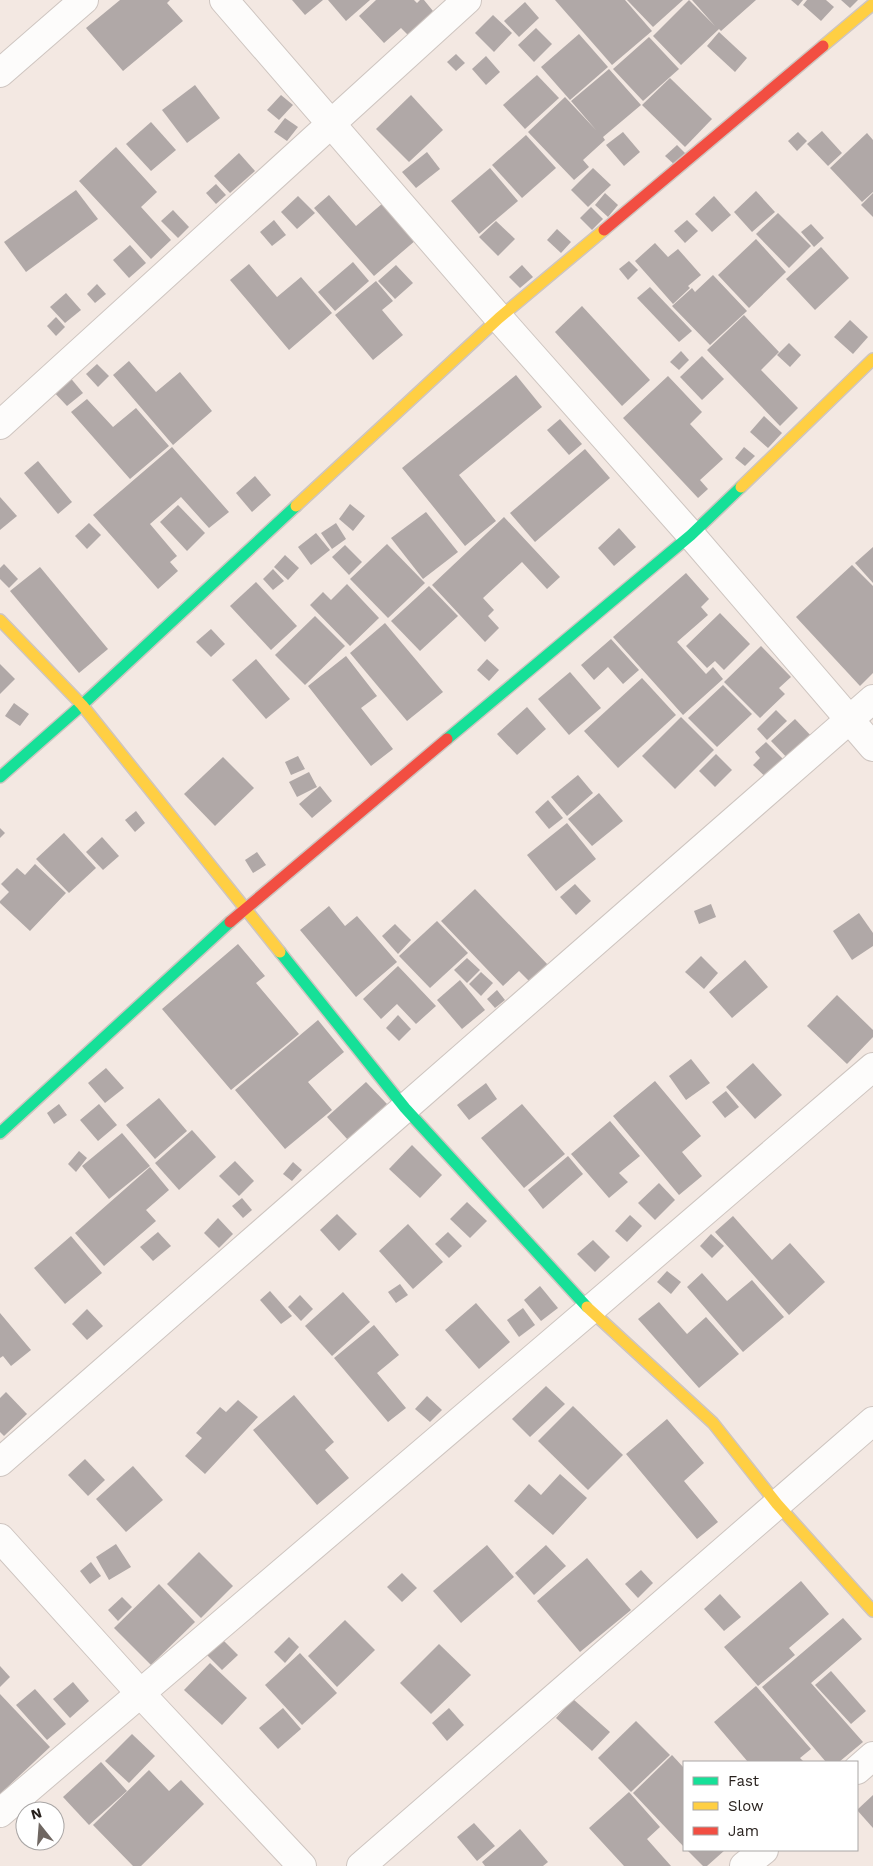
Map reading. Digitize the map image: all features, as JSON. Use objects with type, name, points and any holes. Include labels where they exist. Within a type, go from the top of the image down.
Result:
[{"type":"street","points":[[0,73],[84,0]]},
{"type":"street","points":[[224,0],[499,318],[691,535],[873,747]]},
{"type":"street","points":[[0,425],[467,0]]},
{"type":"street","points":[[0,778],[82,705],[499,318],[873,4]]},
{"type":"street","points":[[0,1132],[245,908],[691,535],[873,360]]},
{"type":"street","points":[[0,620],[82,705],[405,1108],[590,1310],[713,1423],[777,1504],[873,1611]]},
{"type":"street","points":[[0,1462],[873,699]]},
{"type":"street","points":[[0,1813],[873,1067]]},
{"type":"street","points":[[361,1866],[873,1421]]},
{"type":"street","points":[[0,1538],[140,1693],[302,1866]]},
{"type":"street","points":[[858,1769],[873,1756]]},
{"type":"street","points":[[744,1866],[763,1851]]},
{"type":"building","points":[[120,0],[170,0],[167,3],[183,21],[123,71],[86,28]]},
{"type":"building","points":[[292,0],[323,0],[305,15]]},
{"type":"building","points":[[328,0],[370,0],[346,21]]},
{"type":"building","points":[[376,0],[414,0],[417,3],[420,0],[424,0],[433,11],[408,35],[401,28],[384,43],[359,16]]},
{"type":"building","points":[[555,0],[625,0],[652,31],[612,65]]},
{"type":"building","points":[[627,0],[683,0],[653,27]]},
{"type":"building","points":[[689,0],[715,26],[692,0],[756,0],[721,31],[719,29],[681,65],[653,36]]},
{"type":"building","points":[[791,0],[803,0],[798,6]]},
{"type":"building","points":[[807,0],[826,0],[834,7],[821,21],[803,5]]},
{"type":"building","points":[[841,0],[858,0],[850,8]]},
{"type":"building","points":[[525,2],[539,18],[519,37],[504,21]]},
{"type":"building","points":[[493,15],[512,33],[494,52],[475,33]]},
{"type":"building","points":[[536,28],[552,44],[534,62],[518,45]]},
{"type":"building","points":[[719,32],[747,58],[735,72],[707,46]]},
{"type":"building","points":[[579,34],[608,67],[570,100],[541,67]]},
{"type":"building","points":[[649,37],[679,69],[643,101],[613,69]]},
{"type":"building","points":[[456,54],[465,63],[456,71],[447,62]]},
{"type":"building","points":[[486,56],[500,72],[486,85],[472,69]]},
{"type":"building","points":[[609,69],[641,105],[603,137],[605,140],[583,160],[589,167],[574,180],[528,132],[565,97],[596,130],[571,101]]},
{"type":"building","points":[[537,75],[559,98],[525,129],[503,105]]},
{"type":"building","points":[[670,78],[712,119],[685,147],[642,105]]},
{"type":"building","points":[[195,85],[220,118],[187,143],[162,110]]},
{"type":"building","points":[[281,95],[293,105],[279,120],[267,110]]},
{"type":"building","points":[[411,95],[443,130],[409,162],[376,129]]},
{"type":"building","points":[[285,118],[298,127],[287,141],[274,132]]},
{"type":"building","points":[[151,122],[176,150],[151,171],[126,144]]},
{"type":"building","points":[[822,131],[842,153],[828,166],[807,144]]},
{"type":"building","points":[[623,132],[640,152],[624,166],[606,145]]},
{"type":"building","points":[[798,132],[807,141],[797,151],[788,141]]},
{"type":"building","points":[[867,133],[873,140],[873,192],[862,202],[830,168]]},
{"type":"building","points":[[526,135],[556,168],[522,198],[492,165]]},
{"type":"building","points":[[677,145],[688,156],[677,167],[665,156]]},
{"type":"building","points":[[116,147],[157,192],[141,207],[171,240],[151,259],[79,181]]},
{"type":"building","points":[[427,152],[440,169],[416,188],[402,172]]},
{"type":"building","points":[[239,153],[255,171],[230,193],[214,176]]},
{"type":"building","points":[[490,168],[518,201],[479,234],[451,201]]},
{"type":"building","points":[[593,168],[611,185],[588,207],[571,190]]},
{"type":"building","points":[[216,184],[226,195],[216,204],[206,193]]},
{"type":"building","points":[[76,190],[98,219],[26,272],[4,242]]},
{"type":"building","points":[[756,191],[775,212],[752,232],[734,212]]},
{"type":"building","points":[[605,193],[618,205],[608,217],[595,205]]},
{"type":"building","points":[[873,193],[873,217],[861,205]]},
{"type":"building","points":[[329,195],[356,226],[383,203],[416,240],[374,276],[314,208]]},
{"type":"building","points":[[298,196],[315,213],[297,229],[281,212]]},
{"type":"building","points":[[714,196],[731,215],[712,232],[695,214]]},
{"type":"building","points":[[591,207],[603,219],[592,230],[580,218]]},
{"type":"building","points":[[173,210],[189,227],[178,238],[161,221]]},
{"type":"building","points":[[778,213],[811,246],[789,268],[756,234]]},
{"type":"building","points":[[274,220],[286,235],[272,246],[260,232]]},
{"type":"building","points":[[687,220],[698,231],[685,243],[674,231]]},
{"type":"building","points":[[496,221],[515,239],[498,256],[479,237]]},
{"type":"building","points":[[811,224],[824,238],[814,247],[801,232]]},
{"type":"building","points":[[557,229],[571,242],[561,253],[547,240]]},
{"type":"building","points":[[756,239],[786,272],[749,308],[718,275]]},
{"type":"building","points":[[655,243],[668,257],[678,249],[701,275],[688,286],[690,288],[673,304],[635,261]]},
{"type":"building","points":[[130,245],[146,263],[129,278],[113,260]]},
{"type":"building","points":[[821,247],[849,278],[815,310],[786,279]]},
{"type":"building","points":[[629,261],[638,270],[628,280],[619,269]]},
{"type":"building","points":[[353,262],[369,281],[335,311],[318,292]]},
{"type":"building","points":[[249,264],[277,297],[301,277],[332,313],[289,350],[230,280]]},
{"type":"building","points":[[396,265],[413,283],[395,299],[378,281]]},
{"type":"building","points":[[522,265],[533,277],[520,288],[509,277]]},
{"type":"building","points":[[713,275],[747,311],[710,345],[672,306],[692,288],[695,292]]},
{"type":"building","points":[[376,281],[393,301],[382,310],[403,335],[373,360],[335,315]]},
{"type":"building","points":[[97,284],[106,294],[95,303],[87,294]]},
{"type":"building","points":[[650,287],[692,331],[679,342],[637,298]]},
{"type":"building","points":[[66,293],[81,310],[65,323],[50,307]]},
{"type":"building","points":[[582,306],[650,380],[622,406],[555,332]]},
{"type":"building","points":[[744,315],[779,352],[761,370],[798,408],[780,426],[707,350]]},
{"type":"building","points":[[56,317],[65,327],[56,336],[47,326]]},
{"type":"building","points":[[850,320],[868,337],[853,354],[834,337]]},
{"type":"building","points":[[789,343],[801,355],[790,367],[777,355]]},
{"type":"building","points":[[681,351],[689,360],[679,370],[670,362]]},
{"type":"building","points":[[702,356],[724,379],[702,400],[680,377]]},
{"type":"building","points":[[129,361],[156,392],[180,372],[212,411],[173,445],[113,375]]},
{"type":"building","points":[[97,364],[109,376],[98,387],[86,374]]},
{"type":"building","points":[[68,375],[83,393],[67,406],[51,389]]},
{"type":"building","points":[[516,375],[542,407],[459,475],[496,521],[465,546],[402,468]]},
{"type":"building","points":[[668,376],[702,412],[690,424],[723,459],[700,480],[708,489],[698,498],[623,418]]},
{"type":"building","points":[[87,399],[113,427],[136,408],[169,446],[130,479],[71,412]]},
{"type":"building","points":[[764,416],[782,433],[768,448],[750,432]]},
{"type":"building","points":[[560,419],[582,444],[569,455],[547,430]]},
{"type":"building","points":[[172,447],[229,512],[209,528],[181,497],[150,524],[177,556],[170,562],[178,571],[158,589],[93,515]]},
{"type":"building","points":[[744,447],[755,456],[745,466],[735,458]]},
{"type":"building","points":[[585,449],[610,478],[535,542],[510,513]]},
{"type":"building","points":[[38,461],[72,502],[58,514],[24,473]]},
{"type":"building","points":[[255,476],[271,495],[252,512],[236,493]]},
{"type":"building","points":[[0,497],[17,516],[0,530]]},
{"type":"building","points":[[350,504],[365,516],[353,531],[339,519]]},
{"type":"building","points":[[178,505],[205,533],[187,551],[160,522]]},
{"type":"building","points":[[426,512],[458,552],[423,579],[391,538]]},
{"type":"building","points":[[504,517],[560,577],[547,589],[522,562],[483,598],[494,610],[488,616],[499,628],[485,642],[432,585]]},
{"type":"building","points":[[89,523],[101,535],[87,549],[75,536]]},
{"type":"building","points":[[336,523],[346,539],[332,549],[321,533]]},
{"type":"building","points":[[619,528],[636,547],[614,566],[598,548]]},
{"type":"building","points":[[316,533],[330,550],[311,565],[298,547]]},
{"type":"building","points":[[387,544],[425,583],[388,618],[350,579]]},
{"type":"building","points":[[345,545],[362,562],[349,575],[332,557]]},
{"type":"building","points":[[873,547],[873,583],[855,563]]},
{"type":"building","points":[[285,555],[299,568],[288,580],[274,567]]},
{"type":"building","points":[[4,564],[18,579],[9,588],[0,579],[0,568]]},
{"type":"building","points":[[852,565],[873,586],[873,673],[860,686],[796,617]]},
{"type":"building","points":[[40,567],[108,649],[79,673],[10,591]]},
{"type":"building","points":[[273,569],[284,581],[273,590],[263,579]]},
{"type":"building","points":[[686,573],[709,599],[701,607],[708,615],[677,642],[706,674],[713,667],[723,679],[683,715],[613,637]]},
{"type":"building","points":[[256,582],[297,626],[271,650],[230,606]]},
{"type":"building","points":[[347,584],[379,618],[350,646],[310,605],[323,592],[331,600]]},
{"type":"building","points":[[429,586],[458,616],[420,651],[391,621]]},
{"type":"building","points":[[720,613],[750,644],[724,670],[715,661],[707,668],[686,646]]},
{"type":"building","points":[[315,616],[345,646],[305,685],[275,655]]},
{"type":"building","points":[[385,623],[443,692],[407,721],[350,653]]},
{"type":"building","points":[[211,629],[225,644],[211,657],[196,642]]},
{"type":"building","points":[[611,639],[639,670],[623,684],[608,667],[594,680],[581,665]]},
{"type":"building","points":[[761,646],[791,677],[779,688],[785,694],[760,718],[724,682]]},
{"type":"building","points":[[346,656],[377,696],[361,708],[393,749],[371,766],[308,686]]},
{"type":"building","points":[[256,659],[290,699],[266,719],[232,680]]},
{"type":"building","points":[[487,659],[499,670],[489,681],[477,670]]},
{"type":"building","points":[[0,664],[15,679],[0,694]]},
{"type":"building","points":[[570,672],[601,708],[569,735],[538,699]]},
{"type":"building","points":[[642,678],[676,715],[618,768],[584,731]]},
{"type":"building","points":[[723,685],[752,714],[717,747],[688,718]]},
{"type":"building","points":[[14,703],[29,714],[20,726],[5,716]]},
{"type":"building","points":[[527,707],[546,729],[517,755],[497,734]]},
{"type":"building","points":[[776,710],[787,721],[767,740],[757,729]]},
{"type":"building","points":[[681,717],[714,750],[675,789],[642,756]]},
{"type":"building","points":[[795,719],[815,740],[791,762],[771,741]]},
{"type":"building","points":[[766,742],[788,764],[771,782],[753,765],[760,758],[755,752]]},
{"type":"building","points":[[716,754],[732,770],[715,787],[699,771]]},
{"type":"building","points":[[298,756],[305,769],[291,775],[285,762]]},
{"type":"building","points":[[223,757],[254,788],[215,826],[184,794]]},
{"type":"building","points":[[309,772],[317,787],[297,797],[289,782]]},
{"type":"building","points":[[578,775],[593,793],[567,816],[551,797]]},
{"type":"building","points":[[320,786],[332,801],[312,818],[299,804]]},
{"type":"building","points":[[599,793],[623,821],[592,846],[568,819]]},
{"type":"building","points":[[548,800],[563,818],[549,829],[535,812]]},
{"type":"building","points":[[136,811],[145,823],[135,832],[125,820]]},
{"type":"building","points":[[567,823],[596,859],[556,891],[527,855]]},
{"type":"building","points":[[0,828],[5,833],[0,838]]},
{"type":"building","points":[[64,833],[96,868],[69,893],[36,859]]},
{"type":"building","points":[[102,837],[119,856],[103,870],[86,852]]},
{"type":"building","points":[[257,852],[266,865],[253,873],[245,860]]},
{"type":"building","points":[[35,864],[66,893],[30,931],[0,903],[9,892],[1,884],[17,868],[25,875]]},
{"type":"building","points":[[575,884],[591,901],[576,915],[560,897]]},
{"type":"building","points":[[475,889],[549,966],[531,983],[519,971],[503,986],[441,921]]},
{"type":"building","points":[[711,904],[716,917],[699,924],[694,911]]},
{"type":"building","points":[[329,906],[345,926],[357,916],[397,962],[356,997],[300,930]]},
{"type":"building","points":[[859,913],[873,933],[873,946],[852,960],[833,931]]},
{"type":"building","points":[[437,921],[468,953],[430,988],[399,956]]},
{"type":"building","points":[[395,924],[411,940],[398,954],[382,936]]},
{"type":"building","points":[[238,944],[265,976],[256,983],[299,1034],[231,1090],[162,1009]]},
{"type":"building","points":[[701,956],[718,973],[704,989],[685,972]]},
{"type":"building","points":[[467,958],[480,970],[467,983],[454,970]]},
{"type":"building","points":[[745,960],[768,987],[732,1018],[709,992]]},
{"type":"building","points":[[398,966],[436,1006],[416,1024],[397,1004],[381,1019],[363,999]]},
{"type":"building","points":[[481,972],[493,983],[481,996],[469,984]]},
{"type":"building","points":[[460,980],[485,1010],[462,1029],[437,1000]]},
{"type":"building","points":[[497,990],[505,1000],[495,1008],[487,999]]},
{"type":"building","points":[[837,995],[873,1030],[873,1037],[847,1064],[807,1026]]},
{"type":"building","points":[[398,1015],[411,1029],[399,1041],[386,1028]]},
{"type":"building","points":[[318,1020],[344,1052],[308,1082],[332,1110],[285,1149],[235,1090]]},
{"type":"building","points":[[691,1059],[710,1083],[686,1100],[669,1076]]},
{"type":"building","points":[[753,1063],[782,1095],[755,1119],[726,1087]]},
{"type":"building","points":[[106,1068],[124,1088],[105,1103],[88,1083]]},
{"type":"building","points":[[655,1081],[701,1136],[682,1152],[702,1176],[679,1195],[613,1116]]},
{"type":"building","points":[[366,1082],[387,1104],[348,1140],[327,1117]]},
{"type":"building","points":[[486,1083],[497,1099],[469,1120],[457,1105]]},
{"type":"building","points":[[726,1091],[739,1107],[725,1118],[712,1102]]},
{"type":"building","points":[[159,1098],[187,1131],[155,1159],[126,1125]]},
{"type":"building","points":[[59,1104],[67,1115],[54,1124],[47,1113]]},
{"type":"building","points":[[99,1104],[117,1125],[98,1141],[80,1120]]},
{"type":"building","points":[[522,1104],[565,1154],[524,1188],[481,1138]]},
{"type":"building","points":[[610,1121],[640,1156],[619,1173],[628,1182],[609,1198],[571,1154]]},
{"type":"building","points":[[192,1130],[216,1157],[179,1190],[155,1163]]},
{"type":"building","points":[[122,1133],[150,1166],[109,1199],[82,1166]]},
{"type":"building","points":[[412,1145],[442,1175],[420,1198],[389,1169]]},
{"type":"building","points":[[79,1151],[87,1158],[76,1172],[68,1164]]},
{"type":"building","points":[[568,1156],[583,1174],[543,1209],[528,1190]]},
{"type":"building","points":[[235,1161],[254,1181],[239,1196],[219,1176]]},
{"type":"building","points":[[293,1162],[302,1170],[292,1181],[283,1174]]},
{"type":"building","points":[[150,1167],[169,1190],[146,1210],[156,1221],[104,1266],[75,1233]]},
{"type":"building","points":[[659,1183],[675,1200],[655,1220],[638,1203]]},
{"type":"building","points":[[242,1198],[252,1210],[243,1218],[232,1206]]},
{"type":"building","points":[[467,1202],[487,1221],[470,1238],[450,1219]]},
{"type":"building","points":[[337,1214],[357,1234],[339,1251],[320,1230]]},
{"type":"building","points":[[630,1215],[642,1226],[627,1242],[615,1231]]},
{"type":"building","points":[[733,1216],[772,1260],[790,1243],[825,1282],[789,1315],[715,1232]]},
{"type":"building","points":[[218,1218],[233,1234],[219,1248],[204,1233]]},
{"type":"building","points":[[408,1224],[443,1262],[413,1289],[379,1251]]},
{"type":"building","points":[[158,1232],[171,1246],[153,1261],[140,1247]]},
{"type":"building","points":[[448,1232],[462,1246],[449,1258],[435,1244]]},
{"type":"building","points":[[711,1234],[724,1246],[712,1258],[700,1246]]},
{"type":"building","points":[[71,1236],[102,1273],[65,1304],[34,1268]]},
{"type":"building","points":[[593,1240],[610,1257],[595,1272],[577,1254]]},
{"type":"building","points":[[667,1271],[681,1282],[671,1294],[657,1282]]},
{"type":"building","points":[[702,1273],[727,1301],[752,1280],[784,1317],[743,1352],[687,1287]]},
{"type":"building","points":[[400,1284],[408,1295],[396,1303],[388,1292]]},
{"type":"building","points":[[540,1286],[558,1308],[541,1321],[524,1300]]},
{"type":"building","points":[[270,1291],[292,1316],[281,1324],[260,1300]]},
{"type":"building","points":[[343,1292],[370,1322],[332,1356],[305,1326]]},
{"type":"building","points":[[300,1295],[313,1309],[301,1321],[288,1307]]},
{"type":"building","points":[[659,1302],[687,1334],[706,1317],[739,1354],[699,1388],[638,1319]]},
{"type":"building","points":[[476,1303],[510,1342],[479,1369],[445,1330]]},
{"type":"building","points":[[523,1308],[535,1325],[519,1337],[507,1320]]},
{"type":"building","points":[[87,1309],[103,1326],[87,1340],[72,1324]]},
{"type":"building","points":[[0,1313],[31,1350],[11,1366],[3,1356],[0,1358]]},
{"type":"building","points":[[374,1325],[399,1355],[377,1373],[406,1408],[388,1422],[334,1358]]},
{"type":"building","points":[[546,1386],[565,1404],[530,1437],[512,1419]]},
{"type":"building","points":[[6,1392],[27,1414],[4,1436],[0,1432],[0,1398]]},
{"type":"building","points":[[294,1395],[334,1442],[325,1450],[349,1478],[317,1505],[253,1430]]},
{"type":"building","points":[[427,1396],[442,1410],[430,1422],[415,1409]]},
{"type":"building","points":[[238,1400],[258,1417],[205,1474],[185,1456],[202,1438],[196,1433],[220,1407],[226,1412]]},
{"type":"building","points":[[573,1406],[623,1455],[588,1490],[538,1441]]},
{"type":"building","points":[[667,1419],[704,1463],[684,1481],[718,1522],[697,1539],[626,1454]]},
{"type":"building","points":[[85,1459],[105,1480],[88,1496],[68,1475]]},
{"type":"building","points":[[133,1466],[163,1500],[126,1532],[96,1499]]},
{"type":"building","points":[[560,1474],[587,1498],[553,1535],[514,1501],[529,1484],[541,1495]]},
{"type":"building","points":[[116,1544],[131,1567],[109,1580],[96,1557]]},
{"type":"building","points":[[487,1545],[514,1577],[461,1623],[433,1591]]},
{"type":"building","points":[[546,1545],[566,1566],[534,1595],[515,1573]]},
{"type":"building","points":[[199,1552],[233,1586],[201,1618],[167,1584]]},
{"type":"building","points":[[587,1558],[631,1610],[580,1652],[537,1601]]},
{"type":"building","points":[[91,1562],[101,1576],[90,1584],[80,1571]]},
{"type":"building","points":[[641,1570],[653,1583],[638,1598],[625,1584]]},
{"type":"building","points":[[402,1573],[417,1588],[402,1602],[387,1587]]},
{"type":"building","points":[[801,1581],[829,1614],[789,1648],[795,1655],[758,1686],[724,1647]]},
{"type":"building","points":[[159,1584],[195,1622],[151,1665],[114,1628]]},
{"type":"building","points":[[720,1594],[741,1617],[724,1631],[704,1609]]},
{"type":"building","points":[[122,1597],[132,1607],[118,1621],[108,1610]]},
{"type":"building","points":[[843,1618],[862,1639],[811,1683],[863,1742],[840,1761],[825,1761],[762,1687]]},
{"type":"building","points":[[345,1620],[375,1650],[337,1687],[308,1656]]},
{"type":"building","points":[[289,1637],[299,1647],[285,1663],[274,1652]]},
{"type":"building","points":[[223,1640],[238,1655],[222,1670],[207,1655]]},
{"type":"building","points":[[439,1644],[471,1675],[431,1714],[400,1683]]},
{"type":"building","points":[[300,1653],[337,1693],[302,1725],[265,1685]]},
{"type":"building","points":[[210,1663],[247,1698],[222,1725],[184,1690]]},
{"type":"building","points":[[0,1666],[10,1677],[0,1687]]},
{"type":"building","points":[[831,1671],[866,1711],[851,1724],[815,1685]]},
{"type":"building","points":[[73,1682],[89,1701],[70,1718],[53,1699]]},
{"type":"building","points":[[756,1686],[811,1749],[800,1758],[803,1761],[747,1761],[714,1722]]},
{"type":"building","points":[[35,1689],[66,1724],[47,1740],[16,1705]]},
{"type":"building","points":[[0,1694],[50,1747],[0,1794]]},
{"type":"building","points":[[573,1699],[610,1732],[592,1751],[556,1718]]},
{"type":"building","points":[[283,1708],[301,1729],[278,1749],[259,1728]]},
{"type":"building","points":[[449,1708],[464,1725],[447,1741],[432,1723]]},
{"type":"building","points":[[636,1721],[670,1755],[631,1792],[598,1758]]},
{"type":"building","points":[[132,1734],[155,1756],[129,1783],[105,1761]]},
{"type":"building","points":[[672,1755],[683,1767],[683,1846],[633,1793]]},
{"type":"building","points":[[101,1762],[127,1791],[89,1825],[63,1797]]},
{"type":"building","points":[[149,1770],[169,1791],[181,1780],[204,1804],[141,1866],[133,1866],[93,1825]]},
{"type":"building","points":[[629,1792],[660,1827],[647,1839],[671,1866],[624,1866],[589,1828]]},
{"type":"building","points":[[873,1795],[873,1828],[858,1811]]},
{"type":"building","points":[[474,1823],[495,1846],[477,1861],[457,1837]]},
{"type":"building","points":[[520,1829],[548,1862],[543,1866],[485,1866],[482,1862]]},
{"type":"building","points":[[688,1851],[724,1851],[707,1866],[703,1866]]},
{"type":"traffic: fast","points":[[447,739],[691,535],[741,487]]},
{"type":"traffic: fast","points":[[0,777],[82,705],[296,506]]},
{"type":"traffic: fast","points":[[0,1133],[230,922]]},
{"type":"traffic: fast","points":[[280,952],[405,1108],[587,1307]]},
{"type":"traffic: slow","points":[[823,46],[873,4]]},
{"type":"traffic: slow","points":[[296,506],[499,318],[604,230]]},
{"type":"traffic: slow","points":[[741,487],[873,359]]},
{"type":"traffic: slow","points":[[0,620],[82,705],[280,952]]},
{"type":"traffic: slow","points":[[587,1307],[713,1423],[777,1504],[873,1611]]},
{"type":"traffic: jam","points":[[604,230],[823,46]]},
{"type":"traffic: jam","points":[[230,922],[447,739]]}]
